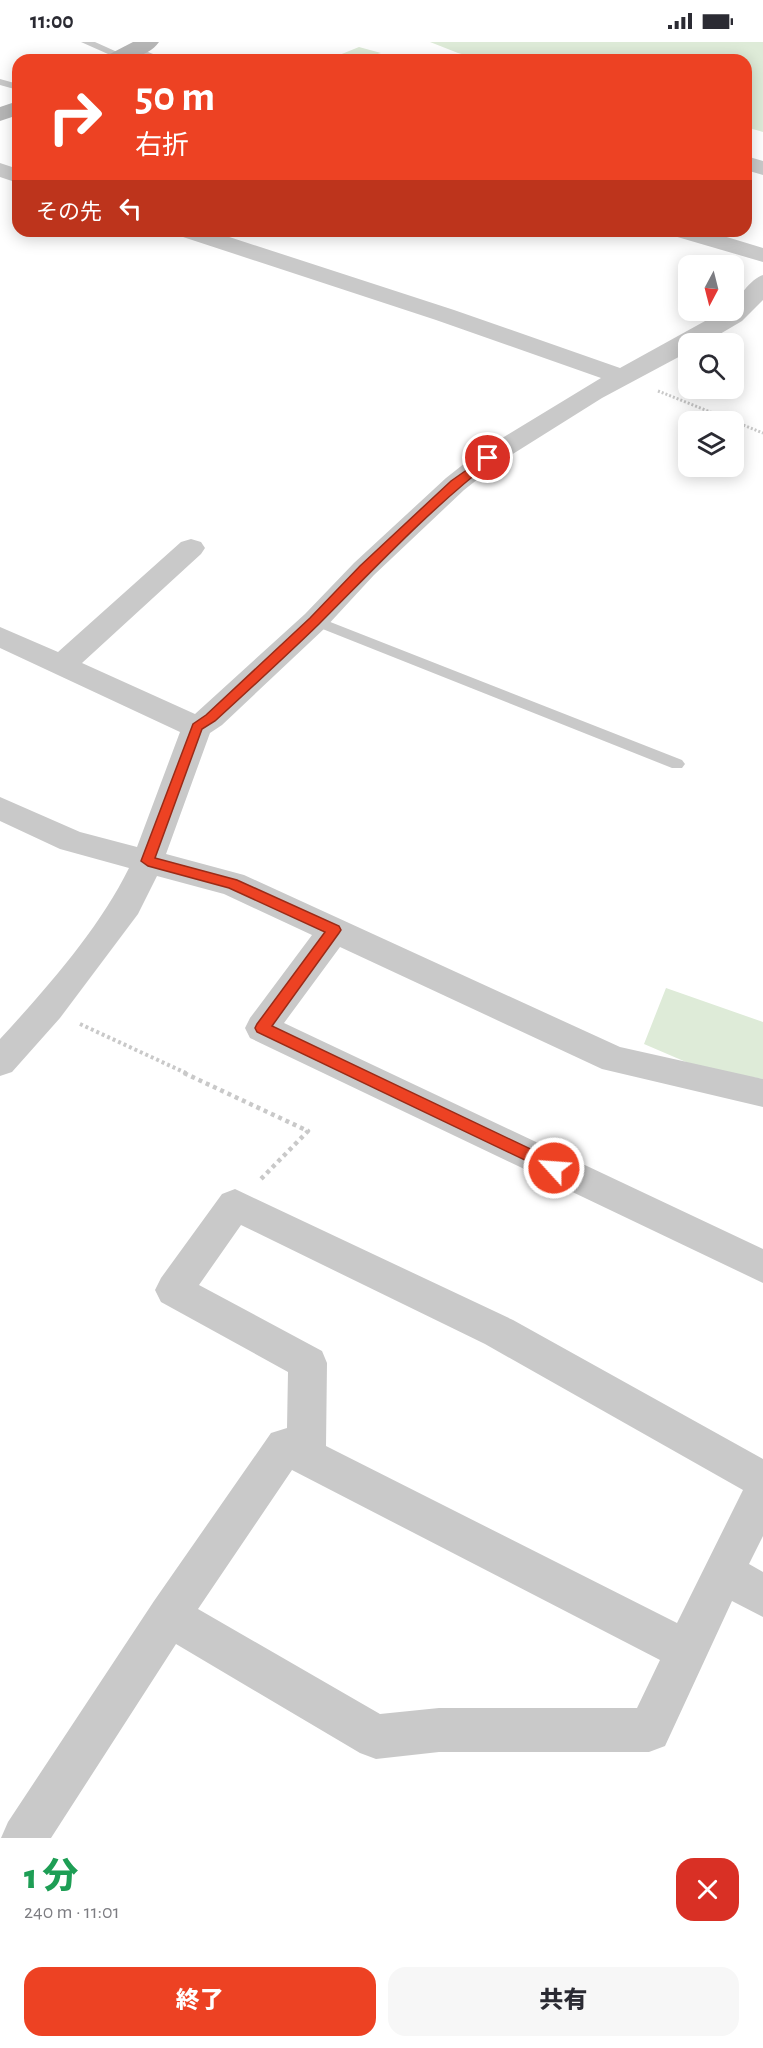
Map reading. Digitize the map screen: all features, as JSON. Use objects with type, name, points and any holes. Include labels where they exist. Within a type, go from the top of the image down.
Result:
[{"type":"street","points":[[206,237],[445,315],[621,377]]},
{"type":"street","points":[[702,237],[763,255]]},
{"type":"street","points":[[0,1062],[48,1009],[126,905],[148,861],[197,727],[211,718],[315,621],[364,569],[455,484],[488,458],[621,377],[686,344],[733,316],[753,297],[763,282]]},
{"type":"street","points":[[61,665],[191,548]]},
{"type":"street","points":[[0,637],[197,727]]},
{"type":"street","points":[[0,808],[71,841],[232,884],[614,1059],[763,1093]]},
{"type":"street","points":[[334,930],[262,1028],[763,1267]]},
{"type":"street","points":[[306,1456],[308,1363],[174,1290],[235,1205],[499,1332],[763,1480]]},
{"type":"street","points":[[24,1838],[169,1616],[285,1446],[687,1651]]},
{"type":"street","points":[[169,1616],[376,1737],[439,1730],[650,1730],[723,1572],[763,1492]]},
{"type":"street","points":[[723,1572],[763,1596]]},
{"type":"lane","points":[[86,42],[128,52]]},
{"type":"lane","points":[[315,621],[677,764]]},
{"type":"path","points":[[621,377],[763,433]]},
{"type":"path","points":[[48,1009],[308,1131],[235,1205]]},
{"type":"green space","points":[[430,42],[763,42],[763,132],[752,129],[752,54],[458,53]]},
{"type":"green space","points":[[359,47],[381,53],[378,54],[342,54]]},
{"type":"green space","points":[[666,988],[763,1022],[763,1079],[700,1068],[644,1044]]},
{"type":"route","points":[[488,458],[455,484],[364,569],[315,621],[211,718],[197,727],[148,861],[232,884],[334,930],[262,1028],[554,1168]]}]
